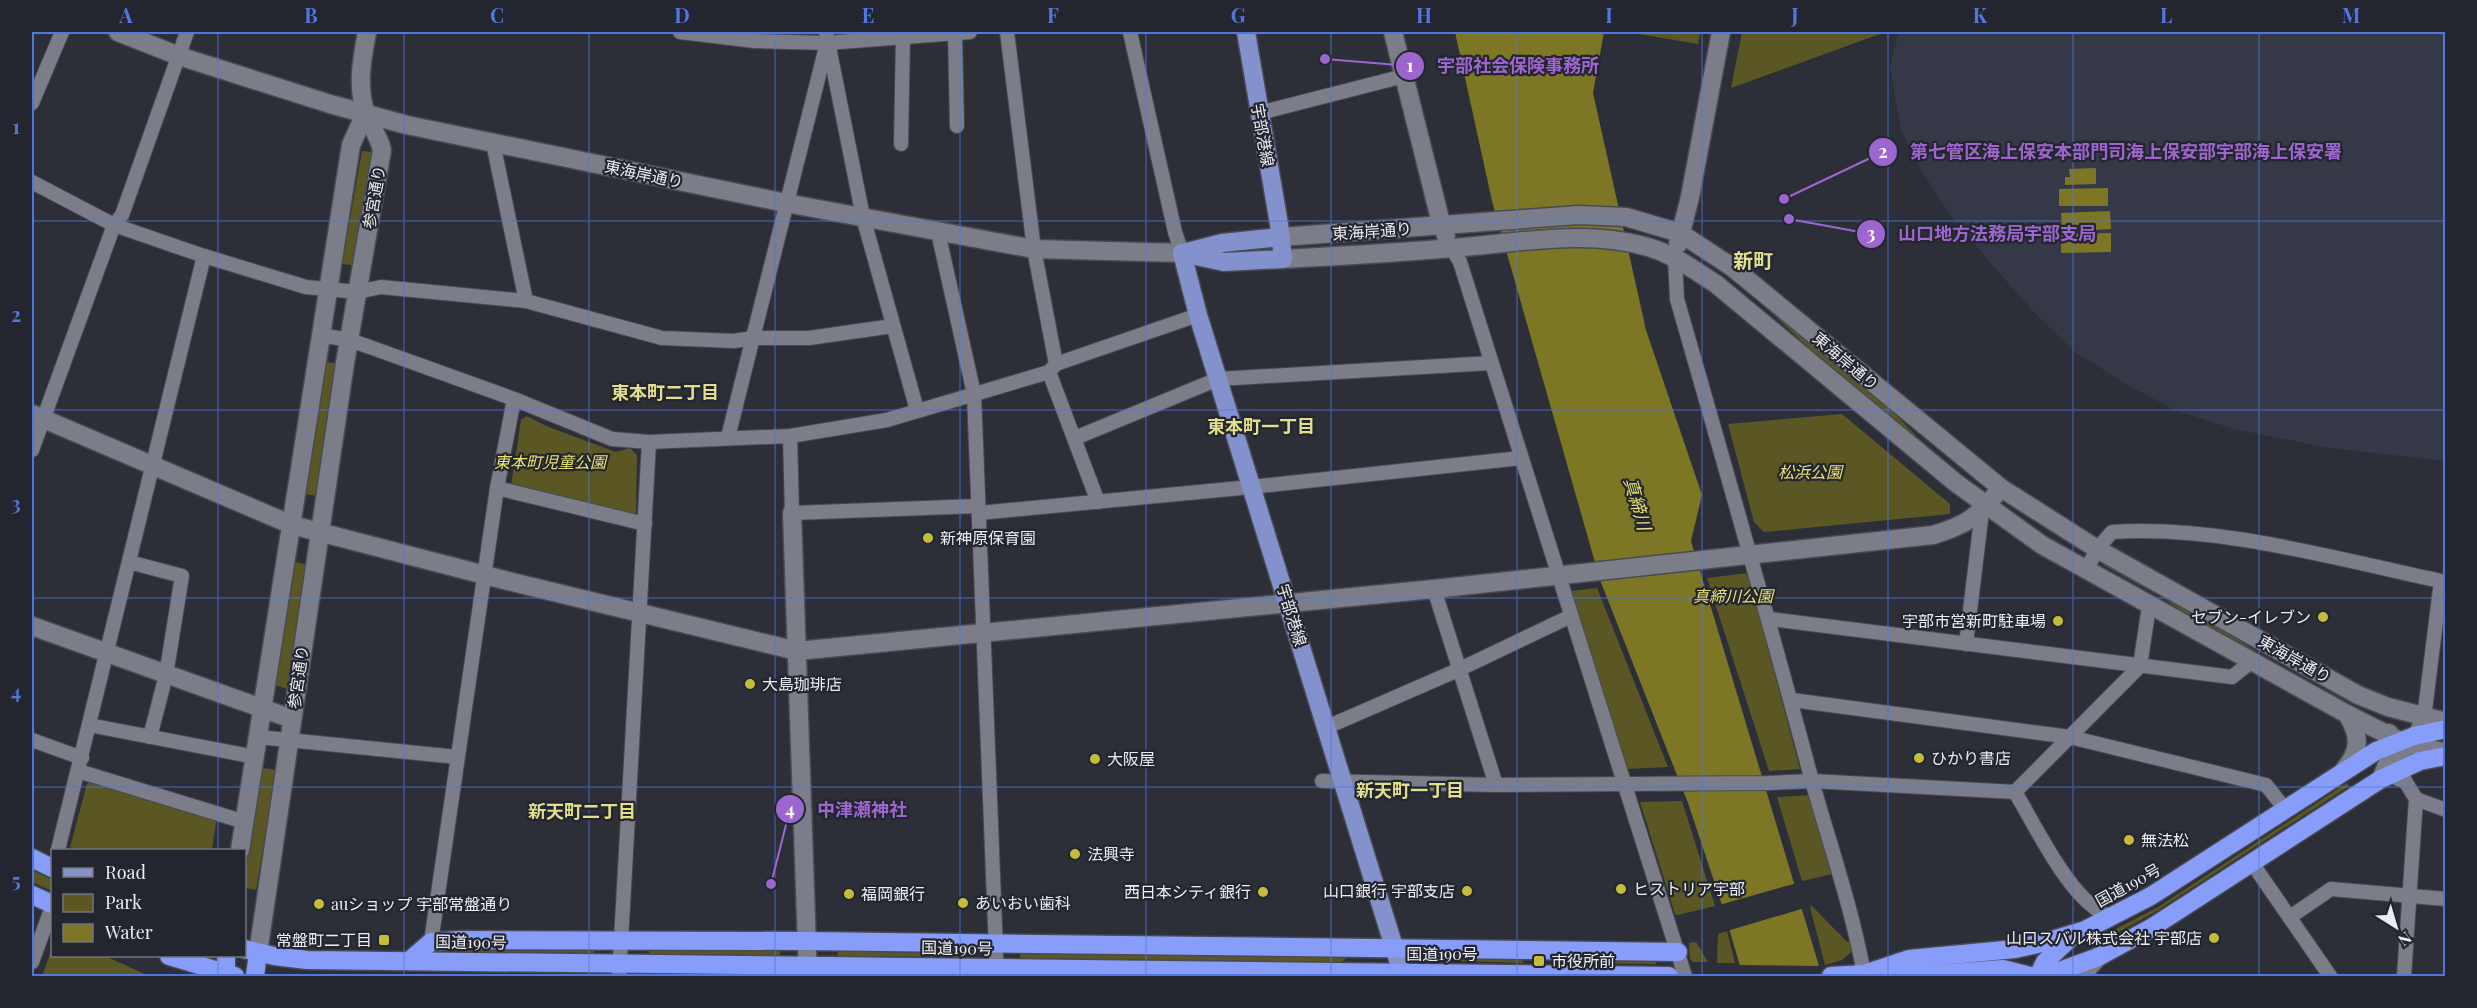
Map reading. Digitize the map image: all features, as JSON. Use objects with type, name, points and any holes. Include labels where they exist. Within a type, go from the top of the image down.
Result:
[{"type":"highway","name":"国道190号","points":[[1831,976],[1864,974],[1909,959],[2015,949],[2042,944],[2085,930],[2151,896],[2344,770],[2401,740],[2445,729]]},
{"type":"highway","points":[[2046,976],[2088,969],[2381,779],[2403,776],[2420,762],[2445,755]]},
{"type":"highway","points":[[32,858],[51,868]]},
{"type":"highway","points":[[32,895],[51,905]]},
{"type":"highway","points":[[2038,976],[2053,953],[2072,937],[2085,930]]},
{"type":"highway","points":[[409,961],[431,942],[460,940],[807,941],[1678,952]]},
{"type":"highway","points":[[431,942],[445,961]]},
{"type":"highway","points":[[251,951],[255,976]]},
{"type":"highway","name":"国道190号","points":[[251,951],[307,960],[445,961],[619,970],[1669,976]]},
{"type":"highway","points":[[172,957],[229,976],[226,957]]},
{"type":"highway","points":[[1864,974],[1925,975],[2003,969],[2030,976]]},
{"type":"main road","name":"宇部港線","points":[[1246,32],[1283,259]]},
{"type":"main road","points":[[1182,253],[1222,243],[1281,237]]},
{"type":"main road","points":[[1182,253],[1224,262],[1283,259]]},
{"type":"main road","name":"宇部港線","points":[[1182,253],[1198,315],[1403,975]]},
{"type":"street","points":[[32,103],[62,32]]},
{"type":"street","name":"東海岸通り","points":[[118,32],[179,56],[407,125],[786,203],[1034,249],[1182,253]]},
{"type":"street","points":[[32,450],[37,416],[114,225],[122,215],[187,32]]},
{"type":"street","points":[[365,114],[359,81],[367,32]]},
{"type":"street","points":[[680,32],[755,41],[826,37],[903,37],[970,32]]},
{"type":"street","points":[[1007,32],[1034,249],[1052,368],[1098,502]]},
{"type":"street","points":[[1130,32],[1175,232],[1182,253]]},
{"type":"street","points":[[1393,32],[1443,226],[1460,262],[1685,976]]},
{"type":"street","points":[[1720,32],[1690,197],[1675,258],[1677,299],[1770,619],[1812,780],[1857,935],[1864,974]]},
{"type":"street","points":[[955,33],[957,126]]},
{"type":"street","points":[[728,437],[826,37]]},
{"type":"street","points":[[826,37],[863,217],[917,410]]},
{"type":"street","points":[[901,144],[903,37]]},
{"type":"street","points":[[1259,113],[1404,76]]},
{"type":"street","name":"参宮通り","points":[[240,849],[351,145],[365,114]]},
{"type":"street","name":"参宮通り","points":[[251,951],[289,741],[349,340],[382,150],[378,135],[365,114]]},
{"type":"street","points":[[494,143],[526,301]]},
{"type":"street","points":[[32,183],[114,225],[204,256],[306,287],[357,292],[381,287],[526,301],[662,338],[734,341],[753,338],[809,338],[893,326]]},
{"type":"street","name":"東海岸通り","points":[[1281,237],[1578,214],[1626,217],[1680,233],[1732,267],[2001,488],[2097,549],[2358,695]]},
{"type":"street","points":[[938,232],[974,394],[996,972]]},
{"type":"street","name":"東海岸通り","points":[[1283,259],[1584,238],[1630,243],[1675,258],[1716,284],[1984,509],[2086,571],[2347,714],[2401,740],[2445,755]]},
{"type":"street","points":[[58,849],[204,256]]},
{"type":"street","points":[[321,335],[349,340],[514,399],[612,439],[649,442],[790,436],[887,420],[1052,368],[1198,315]]},
{"type":"street","points":[[1075,438],[1218,379],[1491,363]]},
{"type":"street","points":[[431,942],[497,488],[514,399]]},
{"type":"street","points":[[37,416],[292,525],[639,614],[797,651],[1289,604],[1933,535],[1955,529],[1972,520],[2001,488]]},
{"type":"street","points":[[790,436],[808,971]]},
{"type":"street","points":[[619,970],[649,442]]},
{"type":"street","points":[[792,513],[978,509],[1098,502],[1521,458]]},
{"type":"street","points":[[497,488],[645,525]]},
{"type":"street","points":[[1966,644],[1984,509]]},
{"type":"street","points":[[2086,571],[2097,549],[2112,532],[2188,531],[2441,581],[2424,718],[2401,740],[2381,779]]},
{"type":"street","points":[[129,561],[182,576],[166,675],[150,737]]},
{"type":"street","points":[[1434,589],[1496,785]]},
{"type":"street","points":[[1322,781],[1624,785],[1768,783],[1812,780],[2015,792],[2140,666],[2149,606]]},
{"type":"street","points":[[1327,727],[1458,670],[1571,616]]},
{"type":"street","points":[[1770,619],[2232,677],[2251,662]]},
{"type":"street","points":[[32,626],[292,719]]},
{"type":"street","points":[[2358,695],[2424,718],[2445,722]]},
{"type":"street","points":[[2358,695],[2382,717],[2401,740],[2405,752],[2403,776],[2416,799],[2404,976]]},
{"type":"street","points":[[1792,700],[2070,737],[2266,785],[2285,809]]},
{"type":"street","points":[[2344,770],[2355,755],[2358,745],[2354,724],[2347,714]]},
{"type":"street","points":[[89,725],[255,757]]},
{"type":"street","points":[[258,737],[457,757]]},
{"type":"street","points":[[32,740],[80,764],[246,822]]},
{"type":"street","points":[[2015,792],[2074,888],[2097,911],[2111,917]]},
{"type":"street","points":[[2416,799],[2445,810]]},
{"type":"street","points":[[2252,863],[2330,976]]},
{"type":"street","points":[[2290,917],[2331,889],[2445,899]]},
{"type":"street","points":[[32,962],[51,909]]},
{"type":"shaded area","points":[[1899,32],[2445,32],[2445,461],[2331,448],[2234,429],[2175,410],[2131,387],[2075,352],[2035,313],[1994,267],[1947,211],[1920,168],[1901,129],[1890,68]]},
{"type":"green space","points":[[1627,32],[1700,32],[1698,44]]},
{"type":"green space","points":[[1742,32],[1880,32],[1880,34],[1731,88]]},
{"type":"green space","points":[[362,151],[372,152],[352,265],[342,264]]},
{"type":"green space","points":[[1728,275],[1884,402],[1917,437],[1953,467],[1951,470],[1840,377]]},
{"type":"green space","points":[[326,362],[339,364],[317,496],[304,494]]},
{"type":"green space","name":"松浜公園","points":[[1842,414],[1950,504],[1950,514],[1764,532],[1754,522],[1728,424]]},
{"type":"green space","name":"東本町児童公園","points":[[527,416],[546,426],[616,452],[630,448],[637,455],[636,514],[629,518],[511,486],[521,420]]},
{"type":"green space","points":[[293,561],[307,565],[288,689],[274,685]]},
{"type":"green space","points":[[2104,562],[2201,616],[2271,661],[2346,702],[2345,704],[2208,629],[2163,598],[2103,565]]},
{"type":"green space","name":"真締川公園","points":[[1748,573],[1800,769],[1769,771],[1707,578]]},
{"type":"green space","points":[[1597,588],[1668,767],[1626,769],[1572,591]]},
{"type":"green space","points":[[262,768],[276,770],[256,890],[246,888],[246,867]]},
{"type":"green space","points":[[96,779],[214,818],[216,822],[212,849],[75,849],[70,847],[87,784]]},
{"type":"green space","points":[[2347,783],[2349,786],[2155,912],[2097,944],[2095,940],[2158,907]]},
{"type":"green space","points":[[1811,795],[1832,874],[1802,881],[1777,797]]},
{"type":"green space","points":[[1682,801],[1715,906],[1678,915],[1675,914],[1640,802]]},
{"type":"green space","points":[[32,870],[51,880],[51,891],[32,882]]},
{"type":"green space","points":[[1812,906],[1847,942],[1851,941],[1851,952],[1842,960],[1825,965],[1810,907]]},
{"type":"green space","points":[[1727,931],[1735,963],[1717,963],[1718,934]]},
{"type":"green space","points":[[1696,942],[1708,962],[1693,962],[1690,959],[1689,943]]},
{"type":"green space","points":[[460,945],[595,948],[594,953],[460,952]]},
{"type":"green space","points":[[649,947],[779,948],[781,950],[780,955],[649,954]]},
{"type":"green space","points":[[837,948],[963,950],[966,952],[963,957],[838,956]]},
{"type":"green space","points":[[1021,949],[1343,954],[1346,958],[1342,962],[1020,958]]},
{"type":"green space","points":[[51,952],[51,957],[107,957],[143,973],[144,976],[42,976]]},
{"type":"green space","points":[[1456,955],[1523,956],[1523,963],[1456,961]]},
{"type":"green space","points":[[1558,956],[1658,960],[1655,964],[1558,963]]},
{"type":"water","name":"真締川","points":[[1455,32],[1604,32],[1593,93],[1646,330],[1702,495],[1691,541],[1822,976],[1743,976],[1688,803],[1600,580],[1492,201]]},
{"type":"water","points":[[2096,168],[2096,184],[2065,185],[2065,177],[2070,177],[2069,169]]},
{"type":"water","points":[[2108,188],[2108,206],[2059,206],[2059,189]]},
{"type":"water","points":[[2110,211],[2111,229],[2062,232],[2061,213]]},
{"type":"water","points":[[2111,233],[2111,252],[2061,253],[2061,234]]},
{"type":"pier","points":[[1797,883],[1805,908],[1727,931],[1719,905]]},
{"type":"pier","points":[[1737,965],[1822,966],[1825,976],[1740,976]]},
{"type":"place","name":"宇部社会保険事務所","points":[[1325,59]]},
{"type":"place","name":"第七管区海上保安本部門司海上保安部宇部海上保安署","points":[[1784,199]]},
{"type":"place","name":"山口地方法務局宇部支局","points":[[1789,219]]},
{"type":"place","name":"新神原保育園","points":[[928,538]]},
{"type":"place","name":"セブン-イレブン","points":[[2323,617]]},
{"type":"place","name":"宇部市営新町駐車場","points":[[2058,621]]},
{"type":"place","name":"大島珈琲店","points":[[750,684]]},
{"type":"place","name":"ひかり書店","points":[[1919,758]]},
{"type":"place","name":"大阪屋","points":[[1095,759]]},
{"type":"place","name":"無法松","points":[[2129,840]]},
{"type":"place","name":"法興寺","points":[[1075,854]]},
{"type":"place","name":"中津瀬神社","points":[[771,884]]},
{"type":"place","name":"ヒストリア宇部","points":[[1621,889]]},
{"type":"place","name":"山口銀行 宇部支店","points":[[1467,891]]},
{"type":"place","name":"西日本シティ銀行","points":[[1263,892]]},
{"type":"place","name":"福岡銀行","points":[[849,894]]},
{"type":"place","name":"あいおい歯科","points":[[963,903]]},
{"type":"place","name":"auショップ 宇部常盤通り","points":[[319,904]]},
{"type":"place","name":"山口スバル株式会社 宇部店","points":[[2214,938]]},
{"type":"place","name":"常盤町二丁目","points":[[384,940]]},
{"type":"place","name":"市役所前","points":[[1539,961]]},
{"type":"district","name":"新町","points":[[1753,261]]},
{"type":"district","name":"東本町二丁目","points":[[665,393]]},
{"type":"district","name":"東本町一丁目","points":[[1261,427]]},
{"type":"district","name":"新天町一丁目","points":[[1410,791]]},
{"type":"district","name":"新天町二丁目","points":[[582,812]]}]
